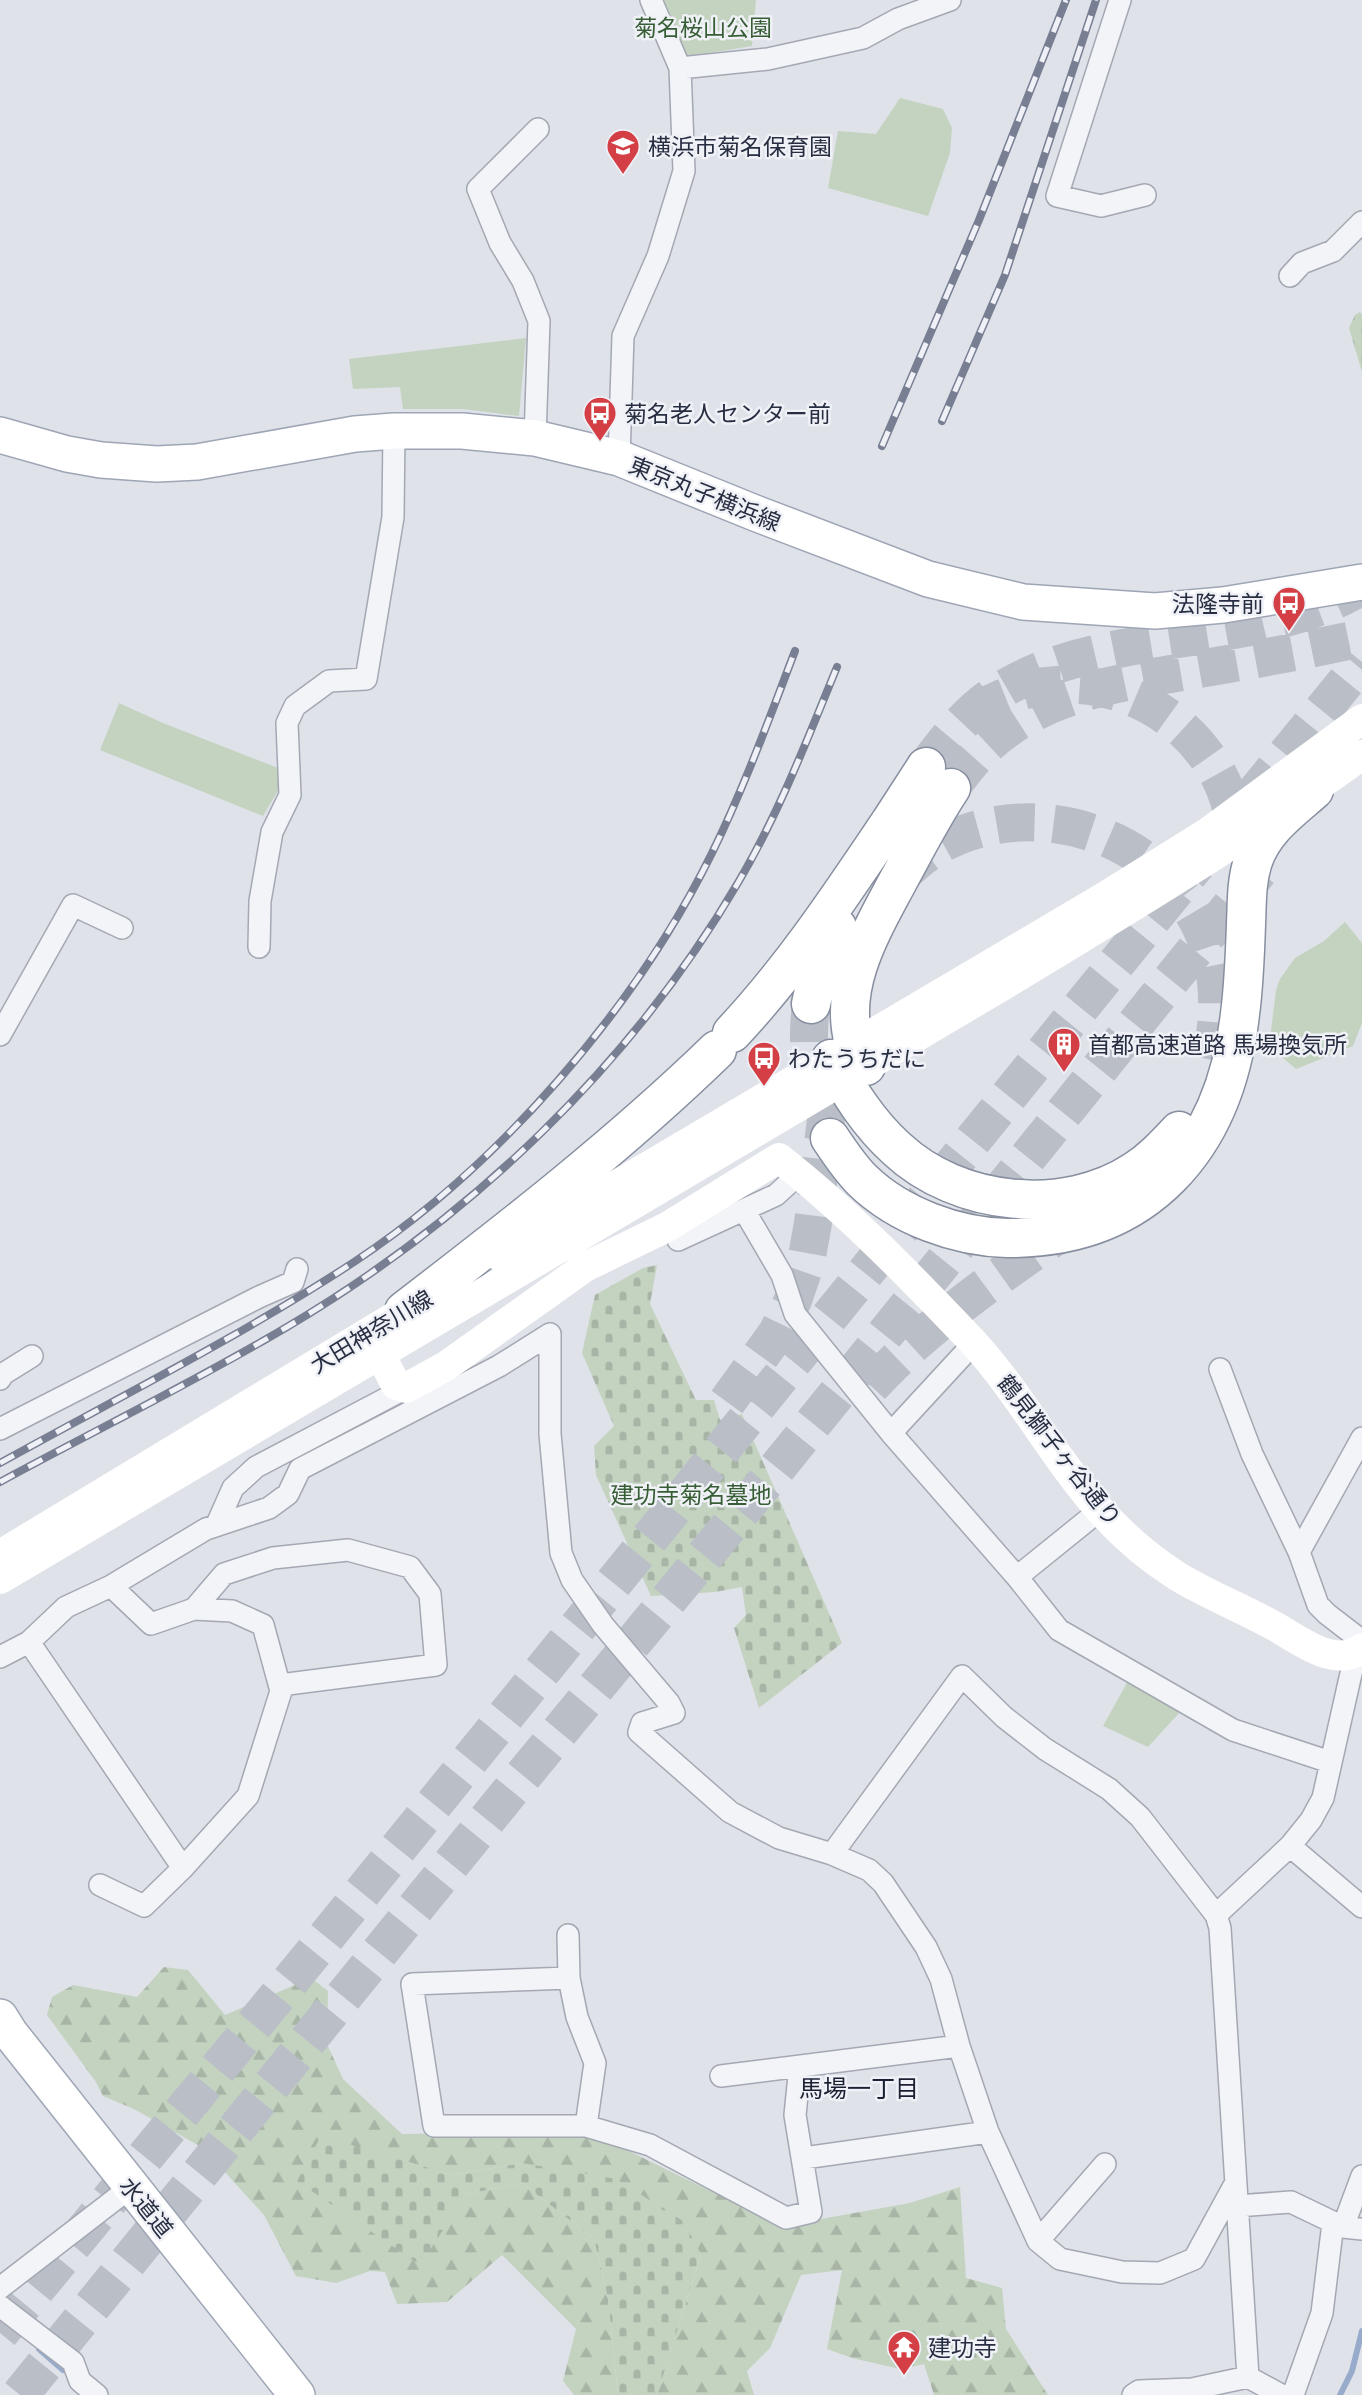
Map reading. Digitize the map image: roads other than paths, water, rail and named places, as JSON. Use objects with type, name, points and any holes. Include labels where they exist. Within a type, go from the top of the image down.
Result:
[{"type":"highway","points":[[404,1311],[596,1160],[650,1113],[724,1041],[784,974],[891,821],[938,778],[934,814],[869,936],[859,961],[850,1005],[848,1063],[877,1129],[898,1151],[922,1168],[953,1184],[984,1195],[1018,1200],[1050,1199],[1080,1194],[1110,1184],[1135,1171],[1159,1153],[1179,1131],[1196,1105],[1209,1074]]},
{"type":"highway","points":[[830,1138],[863,1181],[884,1198],[907,1212],[962,1232],[996,1237],[1056,1236],[1090,1228],[1122,1214],[1149,1196],[1193,1149],[1213,1118],[1226,1085],[1240,1015],[1247,895],[1253,859],[1277,822],[1314,790]]},
{"type":"highway","points":[[811,1004],[818,972],[830,941],[891,821]]},
{"type":"main road","name":"東京丸子横浜線","points":[[0,435],[67,454],[101,460],[157,464],[197,463],[394,430],[462,430],[535,438],[619,458],[928,579],[1023,602],[1155,611],[1235,603],[1362,582]]},
{"type":"main road","points":[[848,1063],[1207,833],[1362,719]]},
{"type":"main road","points":[[750,1121],[848,1063],[1157,892],[1314,790],[1362,755]]},
{"type":"main road","name":"大田神奈川線","points":[[0,1555],[404,1311],[750,1121]]},
{"type":"main road","name":"大田神奈川線","points":[[0,1579],[380,1353],[750,1121]]},
{"type":"main road","points":[[406,1388],[446,1366],[585,1267],[667,1227],[779,1158],[799,1174]]},
{"type":"main road","name":"鶴見獅子ヶ谷通り","points":[[799,1174],[898,1264],[974,1343],[1001,1374],[1039,1430],[1100,1510],[1143,1550],[1178,1576],[1325,1655],[1359,1648]]},
{"type":"main road","name":"大田神奈川線","points":[[380,1353],[396,1385],[406,1388]]},
{"type":"main road","name":"水道道","points":[[0,2017],[297,2395]]},
{"type":"street","points":[[619,458],[623,336],[658,256],[684,171],[680,68],[651,0]]},
{"type":"street","points":[[680,68],[768,59],[863,38],[898,19],[950,0]]},
{"type":"street","points":[[1120,0],[1057,196],[1101,206],[1145,195]]},
{"type":"street","points":[[535,438],[539,321],[523,281],[500,243],[478,189],[538,129]]},
{"type":"street","points":[[1290,276],[1302,263],[1334,251],[1362,222]]},
{"type":"street","points":[[259,947],[260,901],[272,832],[290,795],[288,723],[295,706],[329,681],[366,679],[393,517],[394,430]]},
{"type":"street","points":[[0,1035],[73,905],[122,928]]},
{"type":"street","points":[[678,1240],[776,1195],[799,1174]]},
{"type":"street","points":[[744,1209],[782,1275],[795,1314],[891,1433],[1017,1577],[1059,1630],[1233,1730],[1330,1762]]},
{"type":"street","points":[[0,1429],[293,1282],[297,1269]]},
{"type":"street","points":[[0,1657],[29,1642],[66,1607],[111,1586],[216,1524],[270,1508],[288,1494],[300,1469],[499,1366],[550,1334],[550,1434],[561,1553],[572,1580],[603,1625],[669,1703],[674,1713],[642,1723],[639,1732],[730,1812],[779,1838],[832,1854],[869,1870],[883,1883],[926,1947],[941,1979],[959,2046],[988,2132],[1038,2241],[1060,2259],[1122,2272],[1160,2273],[1194,2259],[1235,2184]]},
{"type":"street","points":[[891,1433],[974,1343]]},
{"type":"street","points":[[0,1379],[3,1374],[32,1356]]},
{"type":"street","points":[[1216,1915],[1290,1846],[1311,1820],[1323,1798],[1359,1648],[1318,1605],[1299,1552],[1252,1454],[1220,1369]]},
{"type":"street","points":[[216,1524],[233,1488],[256,1467],[406,1388]]},
{"type":"street","points":[[1299,1552],[1362,1438]]},
{"type":"street","points":[[1017,1577],[1100,1510]]},
{"type":"street","points":[[194,1609],[224,1574],[273,1558],[348,1550],[410,1567],[430,1594],[436,1665],[280,1685]]},
{"type":"street","points":[[100,1885],[144,1906],[183,1868],[248,1796],[281,1691],[263,1625],[232,1611],[194,1609],[151,1624],[111,1586]]},
{"type":"street","points":[[29,1642],[183,1868]]},
{"type":"street","points":[[832,1854],[962,1676],[1004,1717],[1045,1749],[1109,1789],[1140,1817],[1216,1915],[1220,1928],[1248,2377]]},
{"type":"street","points":[[1290,1846],[1362,1907]]},
{"type":"street","points":[[568,1935],[569,1978],[577,2017],[595,2063],[586,2126]]},
{"type":"street","points":[[569,1978],[412,1984],[434,2126],[586,2126],[650,2145],[786,2218],[811,2212],[795,2115],[800,2066]]},
{"type":"street","points":[[721,2076],[959,2046]]},
{"type":"street","points":[[804,2158],[988,2132]]},
{"type":"street","points":[[1038,2241],[1105,2164]]},
{"type":"street","points":[[1293,2395],[1322,2313],[1362,2176]]},
{"type":"street","points":[[0,2288],[131,2187]]},
{"type":"street","points":[[1237,2206],[1291,2202],[1346,2226]]},
{"type":"street","points":[[0,2306],[76,2371],[97,2395]]},
{"type":"street","points":[[1133,2395],[1139,2391],[1192,2389],[1248,2377],[1280,2395]]},
{"type":"waterway","points":[[1340,2395],[1352,2371],[1362,2331]]},
{"type":"waterway","points":[[39,2349],[63,2370],[72,2371]]},
{"type":"tunnel","points":[[926,767],[950,736],[978,707],[1000,691],[1041,670],[1132,646],[1274,621],[1319,607],[1362,586]]},
{"type":"tunnel","points":[[951,788],[976,757],[998,736],[1026,717],[1070,697],[1140,679],[1362,638]]},
{"type":"tunnel","points":[[1250,799],[1362,662]]},
{"type":"tunnel","points":[[971,713],[1012,694],[1054,685],[1081,685],[1134,698],[1158,710],[1199,746],[1224,786],[1238,840]]},
{"type":"tunnel","points":[[898,878],[922,857],[949,840],[985,827],[1022,822],[1059,825],[1096,834],[1129,850],[1159,871],[1184,899],[1203,932],[1209,949],[1216,984],[1217,1020],[1208,1074]]},
{"type":"tunnel","points":[[0,2333],[309,1958],[1197,864]]},
{"type":"tunnel","points":[[20,2395],[503,1800],[773,1473],[1259,871]]},
{"type":"tunnel","points":[[811,1004],[809,1052],[815,1101]]},
{"type":"tunnel","points":[[727,1402],[777,1333],[793,1300],[806,1262],[834,1056]]},
{"type":"tunnel","points":[[871,1386],[942,1320],[1072,1225]]},
{"type":"railway","points":[[882,446],[979,220],[1066,0]]},
{"type":"railway","points":[[942,421],[1005,275],[1096,0]]},
{"type":"railway","points":[[0,1463],[223,1341],[354,1262],[408,1224],[511,1132],[603,1025],[644,969],[681,911],[735,804],[795,651]]},
{"type":"railway","points":[[0,1482],[216,1367],[355,1284],[420,1237],[482,1187],[542,1132],[597,1075],[649,1013],[696,949],[739,881],[767,829],[837,667]]},
{"type":"place","name":"横浜市菊名保育園","points":[[623,176]]},
{"type":"place","name":"菊名老人センター前","points":[[600,443]]},
{"type":"place","name":"法隆寺前","points":[[1289,633]]},
{"type":"place","name":"首都高速道路 馬場換気所","points":[[1064,1074]]},
{"type":"place","name":"わたうちだに","points":[[764,1088]]},
{"type":"place","name":"建功寺","points":[[904,2377]]},
{"type":"district","name":"馬場一丁目","points":[[859,2087]]},
{"type":"park label","name":"菊名桜山公園","points":[[703,27]]},
{"type":"park label","name":"建功寺菊名墓地","points":[[691,1494]]}]
